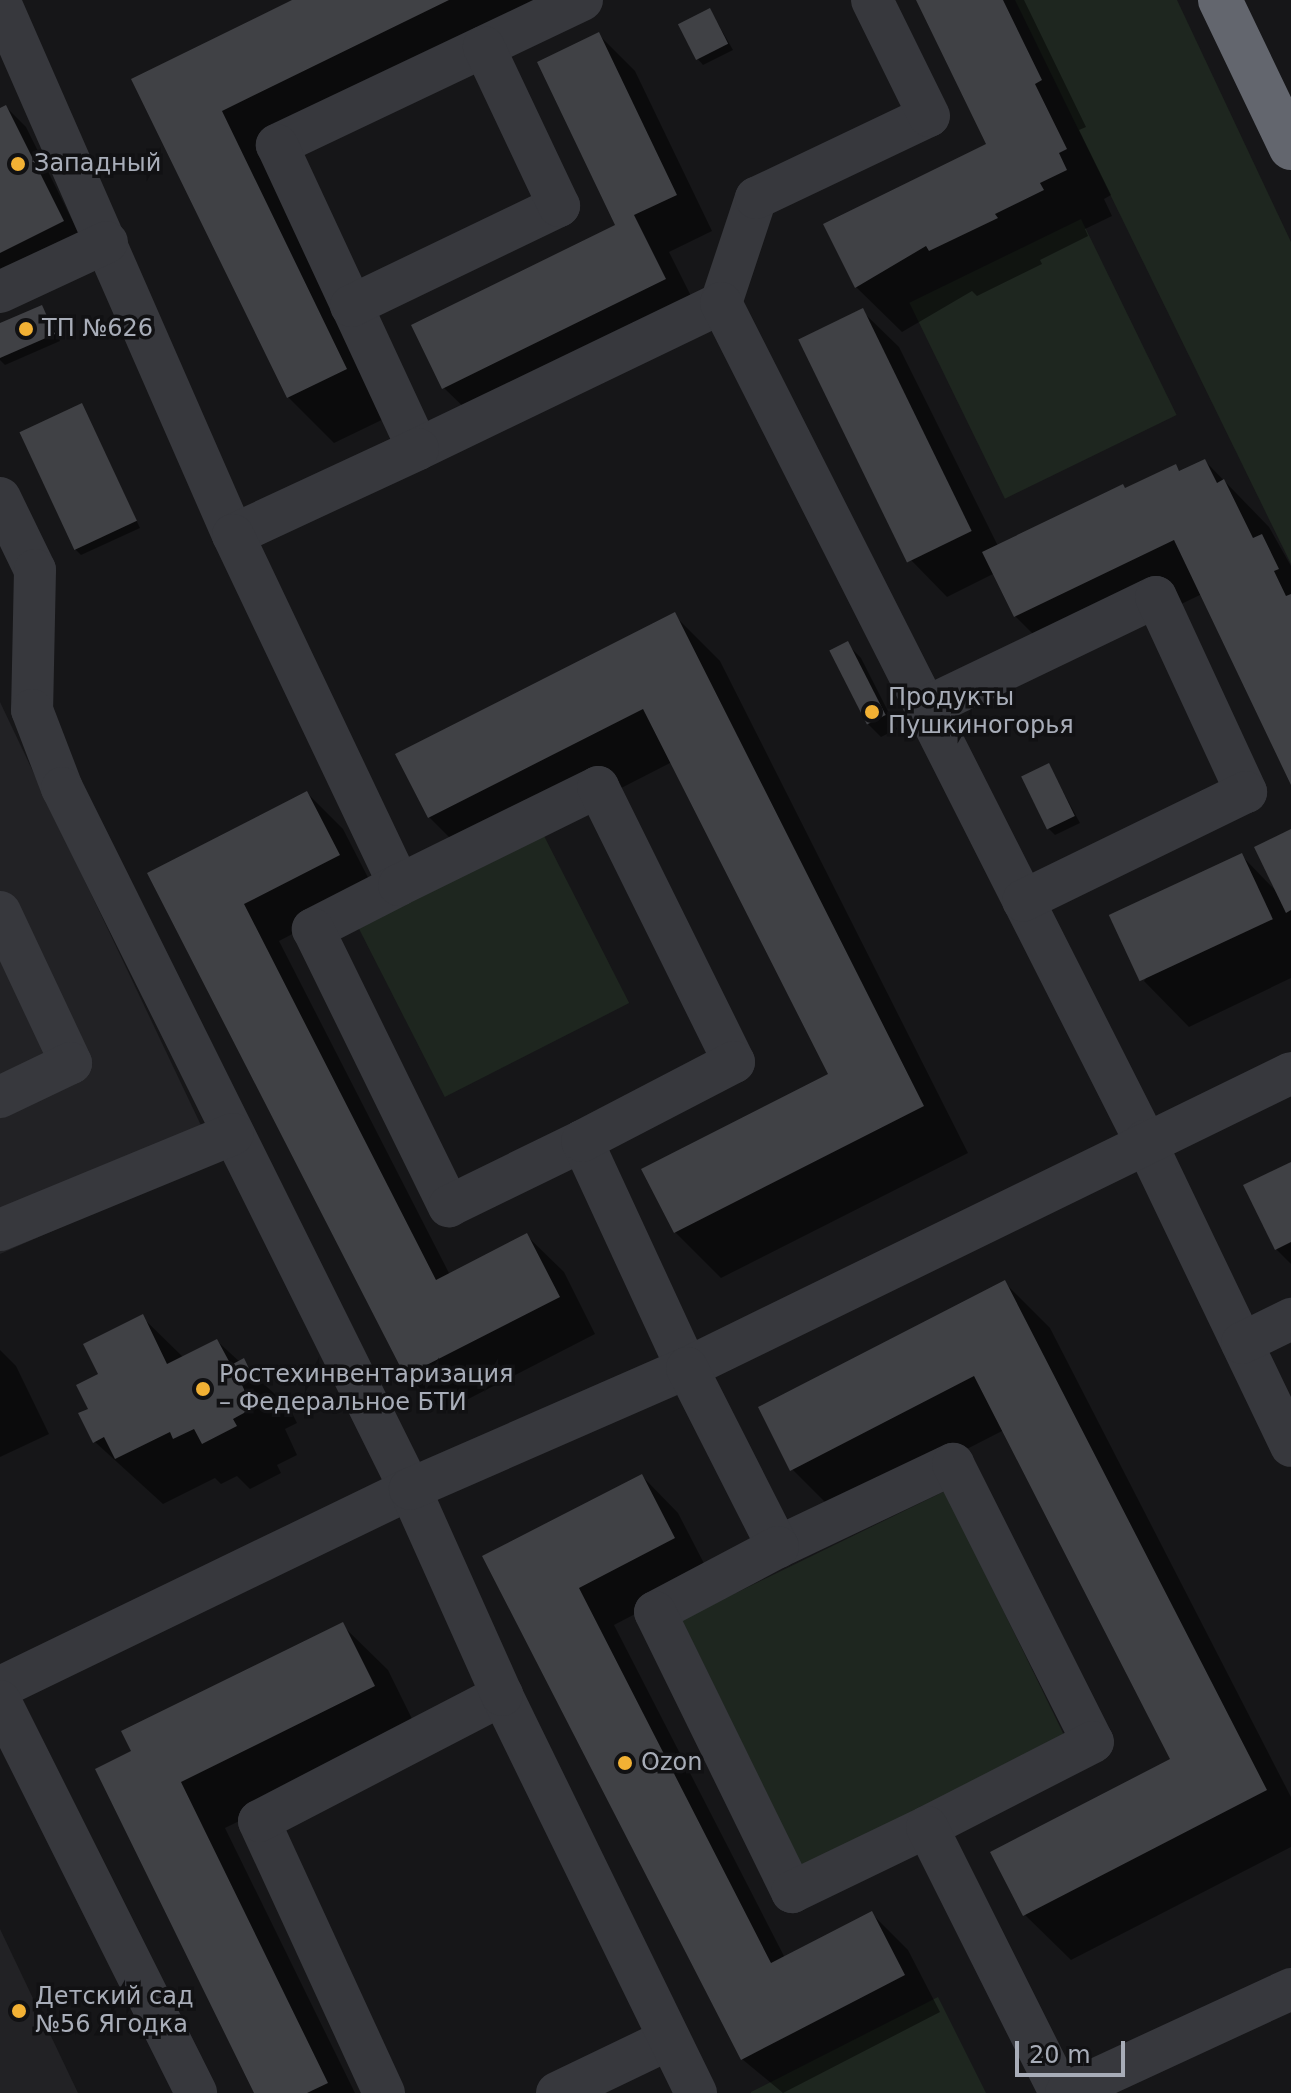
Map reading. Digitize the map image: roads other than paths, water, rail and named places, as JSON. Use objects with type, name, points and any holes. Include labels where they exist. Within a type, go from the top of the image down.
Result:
[{"type":"highway","points":[[1220,0],[1279,95],[1291,148]]},
{"type":"lane","points":[[418,449],[277,145],[582,0]]},
{"type":"lane","points":[[872,0],[929,116],[756,198],[721,303],[1145,1141],[1291,1446]]},
{"type":"lane","points":[[0,2],[233,535],[399,885]]},
{"type":"lane","points":[[351,306],[559,206],[484,47]]},
{"type":"lane","points":[[0,292],[107,242]]},
{"type":"lane","points":[[233,535],[721,303]]},
{"type":"lane","points":[[0,498],[35,570],[32,710],[62,788],[410,1489],[502,1695],[696,2093]]},
{"type":"lane","points":[[925,708],[1156,597],[1246,792],[1023,901]]},
{"type":"lane","points":[[598,787],[734,1062],[582,1141],[449,1206],[313,929],[598,787]]},
{"type":"lane","points":[[0,912],[71,1063],[0,1097]]},
{"type":"lane","points":[[0,1687],[410,1489],[687,1368],[1145,1141],[1291,1073]]},
{"type":"lane","points":[[0,1230],[233,1134]]},
{"type":"lane","points":[[582,1141],[687,1368],[778,1547]]},
{"type":"lane","points":[[1242,1343],[1291,1319]]},
{"type":"lane","points":[[953,1464],[1093,1742],[927,1827],[792,1892],[655,1612],[778,1547],[953,1464]]},
{"type":"lane","points":[[384,2093],[259,1821],[502,1695]]},
{"type":"lane","points":[[0,1701],[196,2093]]},
{"type":"lane","points":[[927,1827],[1060,2093]]},
{"type":"lane","points":[[1066,2093],[1291,1989]]},
{"type":"lane","points":[[557,2093],[669,2039]]},
{"type":"place","name":"Западный","points":[[18,164]]},
{"type":"place","name":"ТП №626","points":[[26,329]]},
{"type":"place","name":"Продукты Пушкиногорья","points":[[872,712]]},
{"type":"place","name":"Ростехинвентаризация – Федеральное БТИ","points":[[203,1389]]},
{"type":"place","name":"Ozon","points":[[625,1763]]},
{"type":"place","name":"Детский сад №56 Ягодка","points":[[19,2011]]}]
